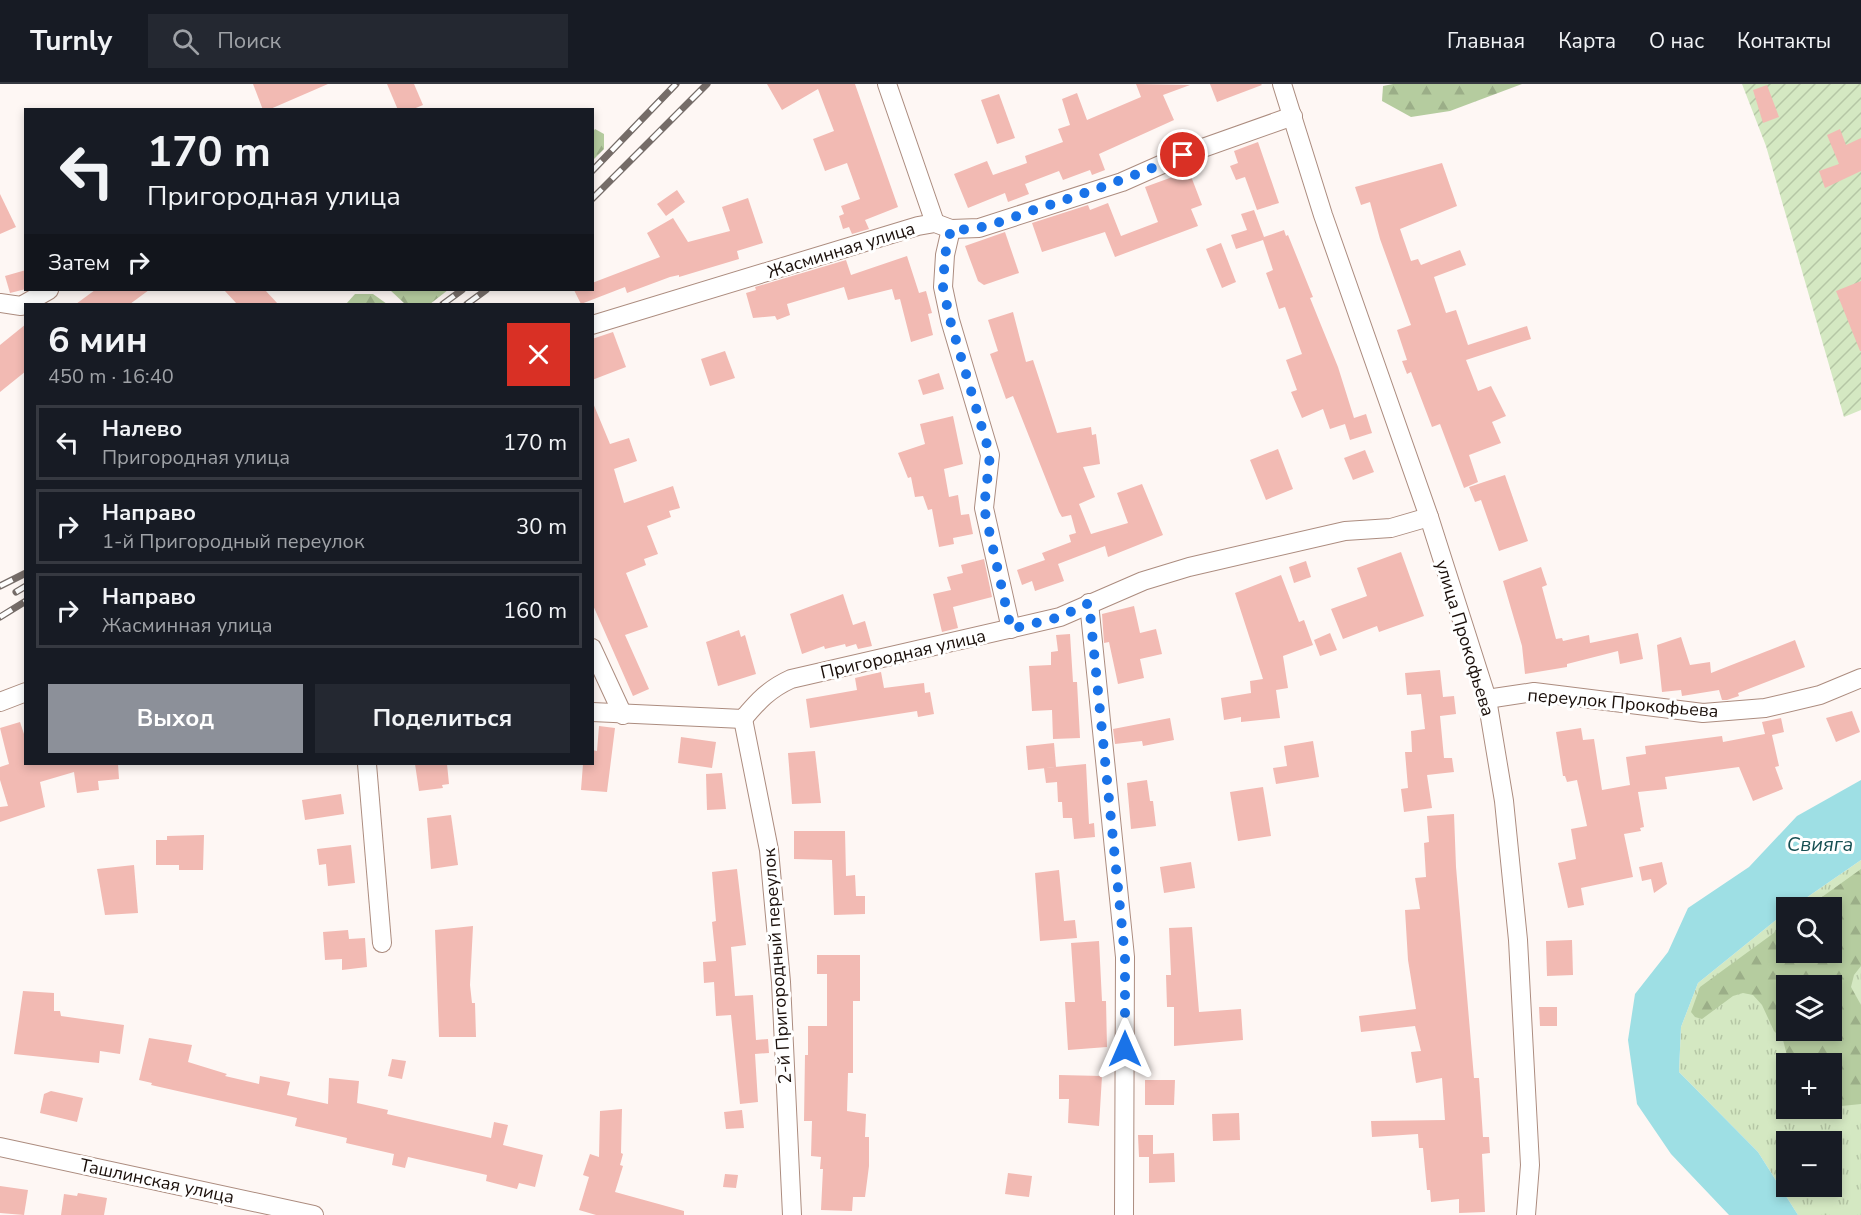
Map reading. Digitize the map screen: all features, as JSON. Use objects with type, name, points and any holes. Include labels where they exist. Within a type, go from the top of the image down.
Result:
[{"type":"street","points":[[888,84],[943,226],[945,255],[943,287],[950,320],[990,455],[984,508],[1011,629]]},
{"type":"street","name":"улица Прокофьева","points":[[1282,84],[1326,226],[1429,517],[1487,699],[1504,801],[1518,940],[1530,1165],[1526,1215]]},
{"type":"street","name":"Жасминная улица","points":[[594,324],[918,226],[979,228],[1122,182],[1183,155],[1293,116]]},
{"type":"street","points":[[26,303],[47,291]]},
{"type":"street","points":[[0,303],[21,306],[24,304]]},
{"type":"street","name":"Пригородная улица","points":[[743,719],[760,698],[774,686],[791,679],[1060,617],[1143,581],[1200,564],[1345,531],[1391,528],[1429,517]]},
{"type":"street","points":[[1089,603],[1125,957],[1124,1215]]},
{"type":"street","points":[[594,652],[622,715]]},
{"type":"street","name":"переулок Прокофьева","points":[[1487,699],[1534,692],[1702,712],[1765,708],[1820,695],[1861,678]]},
{"type":"street","points":[[0,702],[24,693]]},
{"type":"street","points":[[594,712],[743,719]]},
{"type":"street","name":"2-й Пригородный переулок","points":[[743,719],[769,849],[781,982],[792,1215]]},
{"type":"street","points":[[367,765],[382,943]]},
{"type":"street","name":"Ташлинская улица","points":[[0,1147],[314,1215]]},
{"type":"green space","points":[[1393,84],[1522,84],[1450,111],[1411,117],[1382,101],[1383,86]]},
{"type":"green space","points":[[1742,84],[1861,84],[1861,410],[1844,417],[1766,146]]},
{"type":"green space","points":[[594,130],[604,134],[604,149],[594,159]]},
{"type":"green space","points":[[391,291],[447,291],[431,303],[404,303]]},
{"type":"green space","points":[[355,294],[373,294],[386,303],[347,303]]},
{"type":"green space","points":[[1861,860],[1861,1215],[1798,1215],[1787,1197],[1842,1197],[1842,1131],[1776,1131],[1776,1180],[1758,1152],[1679,1072],[1681,1027],[1698,983],[1776,920],[1776,963],[1842,963],[1842,897],[1807,897]]},
{"type":"green space","points":[[1861,869],[1861,966],[1854,975],[1851,987],[1861,1005],[1861,1104],[1842,1106],[1842,1053],[1786,1053],[1783,1041],[1842,1041],[1842,975],[1776,975],[1776,1033],[1762,1005],[1753,995],[1743,993],[1733,996],[1702,1019],[1695,1017],[1691,1012],[1700,987],[1776,931],[1776,963],[1842,963],[1842,897],[1822,897]]},
{"type":"water","name":"Свияга","points":[[1861,780],[1861,860],[1807,897],[1776,897],[1776,920],[1698,983],[1681,1027],[1679,1072],[1758,1152],[1776,1180],[1776,1197],[1787,1197],[1798,1215],[1729,1215],[1671,1154],[1637,1104],[1628,1040],[1635,994],[1668,952],[1688,908],[1749,867],[1797,816]]},
{"type":"building","points":[[253,84],[328,84],[273,108],[262,108]]},
{"type":"building","points":[[387,84],[414,84],[423,105],[416,108],[397,108]]},
{"type":"building","points":[[767,84],[855,84],[898,207],[865,220],[869,229],[852,234],[849,227],[843,229],[839,216],[844,214],[841,206],[860,199],[847,163],[825,171],[813,139],[834,131],[818,89],[782,110]]},
{"type":"building","points":[[1136,84],[1190,85],[1163,95],[1174,120],[1099,154],[1105,170],[1092,175],[1090,170],[1063,180],[1059,171],[1025,184],[1029,194],[1008,202],[1005,193],[968,208],[954,174],[987,161],[993,175],[1027,163],[1025,156],[1063,142],[1058,129],[1070,125],[1062,99],[1077,93],[1087,120],[1141,97]]},
{"type":"building","points":[[1210,84],[1261,84],[1262,85],[1217,102]]},
{"type":"building","points":[[1767,85],[1779,117],[1763,123],[1753,90]]},
{"type":"building","points":[[999,94],[1015,138],[997,144],[981,100]]},
{"type":"building","points":[[1840,129],[1846,145],[1861,138],[1861,171],[1825,188],[1819,171],[1839,164],[1827,135]]},
{"type":"building","points":[[1258,142],[1279,203],[1257,210],[1245,177],[1236,180],[1230,166],[1238,163],[1234,151]]},
{"type":"building","points":[[1442,163],[1457,206],[1400,229],[1411,261],[1418,259],[1421,265],[1460,250],[1466,265],[1434,277],[1446,313],[1456,310],[1468,345],[1527,326],[1531,339],[1466,360],[1478,391],[1491,386],[1506,416],[1492,422],[1501,443],[1469,455],[1478,482],[1464,488],[1440,424],[1432,427],[1411,372],[1407,374],[1402,361],[1407,360],[1397,330],[1411,325],[1380,239],[1370,202],[1361,205],[1355,187]]},
{"type":"building","points":[[1189,171],[1202,205],[1191,209],[1198,226],[1115,257],[1105,232],[1042,252],[1032,223],[1088,205],[1090,210],[1108,203],[1121,236],[1158,222],[1145,187]]},
{"type":"building","points":[[677,190],[685,202],[666,216],[657,204]]},
{"type":"building","points":[[0,194],[16,227],[0,234]]},
{"type":"building","points":[[748,198],[763,243],[737,251],[739,259],[679,277],[679,275],[670,277],[627,293],[625,287],[580,303],[574,291],[594,291],[594,282],[660,257],[647,233],[673,218],[688,242],[730,231],[722,207]]},
{"type":"building","points":[[1254,210],[1264,237],[1284,230],[1286,236],[1288,235],[1313,297],[1310,298],[1338,367],[1354,418],[1366,414],[1372,433],[1350,440],[1345,424],[1330,429],[1323,409],[1302,418],[1291,392],[1297,390],[1286,360],[1302,354],[1285,307],[1279,309],[1266,273],[1273,270],[1263,240],[1236,249],[1231,235],[1247,230],[1241,214]]},
{"type":"building","points":[[1005,232],[1019,273],[984,285],[978,281],[965,246]]},
{"type":"building","points":[[1221,243],[1236,282],[1222,288],[1206,249]]},
{"type":"building","points":[[907,256],[919,293],[926,291],[932,313],[928,314],[933,335],[911,342],[900,299],[895,300],[892,289],[848,300],[844,287],[787,304],[790,315],[777,320],[775,316],[753,318],[746,293],[756,290],[755,287],[846,260],[851,275]]},
{"type":"building","points":[[24,271],[24,290],[10,293],[5,276]]},
{"type":"building","points":[[1861,281],[1861,351],[1860,351],[1836,291]]},
{"type":"building","points":[[94,291],[148,291],[131,303],[77,303]]},
{"type":"building","points":[[225,291],[266,291],[277,303],[236,303]]},
{"type":"building","points":[[1013,312],[1026,362],[1033,360],[1057,433],[1091,427],[1092,435],[1096,434],[1100,464],[1083,467],[1095,497],[1079,504],[1091,534],[1128,523],[1117,493],[1142,484],[1163,535],[1108,557],[1105,546],[1058,564],[1064,581],[1035,591],[1032,581],[1022,585],[1017,570],[1045,560],[1042,553],[1071,542],[1069,535],[1076,533],[1071,515],[1062,517],[1059,512],[1013,396],[1006,399],[990,354],[998,351],[988,320]]},
{"type":"building","points":[[24,326],[24,373],[0,392],[0,345]]},
{"type":"building","points":[[613,332],[626,367],[594,379],[594,338]]},
{"type":"building","points":[[725,351],[735,378],[710,386],[701,359]]},
{"type":"building","points":[[939,373],[944,389],[923,395],[918,380]]},
{"type":"building","points":[[594,405],[610,444],[629,438],[637,461],[614,469],[624,503],[673,486],[680,508],[669,511],[671,517],[647,526],[658,554],[644,559],[646,565],[626,573],[648,627],[625,635],[649,689],[633,696],[594,608]]},
{"type":"building","points":[[953,416],[963,464],[944,469],[949,497],[958,495],[961,515],[969,514],[973,534],[953,538],[954,544],[939,547],[932,509],[928,510],[923,496],[915,497],[911,477],[908,478],[898,453],[925,444],[920,424]]},
{"type":"building","points":[[1278,449],[1293,489],[1266,500],[1250,460]]},
{"type":"building","points":[[1365,450],[1374,472],[1353,480],[1344,458]]},
{"type":"building","points":[[1505,475],[1528,541],[1499,551],[1481,500],[1475,502],[1469,487]]},
{"type":"building","points":[[1401,552],[1424,616],[1379,632],[1377,626],[1343,639],[1331,609],[1367,596],[1357,568]]},
{"type":"building","points":[[984,559],[992,597],[953,607],[958,628],[942,632],[933,594],[951,590],[947,577],[963,573],[961,565]]},
{"type":"building","points":[[1306,561],[1311,577],[1294,583],[1289,567]]},
{"type":"building","points":[[1541,567],[1547,585],[1542,587],[1556,639],[1562,638],[1563,641],[1589,635],[1590,643],[1638,633],[1643,659],[1620,664],[1618,651],[1567,664],[1567,667],[1525,674],[1522,646],[1503,581]]},
{"type":"building","points":[[1281,575],[1299,622],[1304,620],[1313,645],[1283,656],[1288,688],[1276,690],[1280,718],[1241,722],[1241,717],[1224,720],[1221,698],[1251,693],[1250,681],[1263,679],[1235,593]]},
{"type":"building","points":[[843,594],[853,625],[865,621],[872,646],[858,649],[856,644],[846,647],[845,644],[825,649],[824,646],[802,654],[790,614]]},
{"type":"building","points":[[1134,606],[1140,633],[1156,629],[1162,654],[1140,659],[1144,678],[1118,684],[1109,642],[1104,643],[1102,614]]},
{"type":"building","points":[[739,630],[741,637],[745,635],[756,674],[718,686],[706,642]]},
{"type":"building","points":[[1330,633],[1337,650],[1320,656],[1314,640]]},
{"type":"building","points":[[1070,634],[1073,682],[1077,682],[1080,738],[1053,739],[1052,710],[1032,711],[1029,666],[1051,665],[1051,652],[1058,651],[1056,635]]},
{"type":"building","points":[[1681,637],[1690,665],[1710,662],[1711,673],[1795,640],[1805,667],[1738,693],[1739,696],[1727,700],[1722,700],[1719,690],[1682,696],[1681,690],[1662,692],[1657,645]]},
{"type":"building","points":[[1440,670],[1443,697],[1454,696],[1456,714],[1440,716],[1444,758],[1452,758],[1454,772],[1427,775],[1432,808],[1404,812],[1401,789],[1408,788],[1405,752],[1412,752],[1411,731],[1425,729],[1421,694],[1407,695],[1405,673]]},
{"type":"building","points":[[881,672],[884,688],[924,683],[925,693],[930,692],[934,714],[918,717],[917,711],[810,728],[806,699],[857,690],[855,678]]},
{"type":"building","points":[[1852,711],[1860,732],[1836,742],[1826,718]]},
{"type":"building","points":[[1170,718],[1174,740],[1143,746],[1142,741],[1115,744],[1113,729]]},
{"type":"building","points":[[1781,718],[1784,732],[1772,735],[1779,766],[1775,767],[1783,789],[1753,801],[1739,767],[1665,777],[1667,789],[1638,792],[1644,827],[1640,828],[1641,831],[1624,834],[1633,877],[1581,888],[1584,905],[1568,908],[1558,863],[1576,859],[1571,829],[1587,826],[1577,780],[1567,782],[1563,776],[1556,732],[1581,728],[1583,740],[1594,739],[1602,790],[1630,785],[1626,757],[1646,754],[1645,746],[1722,736],[1723,742],[1765,734],[1762,722]]},
{"type":"building","points":[[20,722],[24,734],[24,765],[118,765],[119,779],[98,781],[99,790],[77,793],[74,772],[40,782],[45,807],[0,822],[0,807],[8,806],[0,780],[0,767],[9,764],[0,728]]},
{"type":"building","points":[[599,726],[615,728],[607,792],[581,790],[583,765],[594,765],[594,750],[597,751]]},
{"type":"building","points":[[681,737],[716,742],[712,768],[678,763]]},
{"type":"building","points":[[1313,741],[1319,777],[1276,784],[1273,768],[1287,766],[1284,746]]},
{"type":"building","points":[[1054,743],[1056,767],[1028,770],[1026,746]]},
{"type":"building","points":[[815,751],[821,803],[792,804],[788,753]]},
{"type":"building","points":[[1086,764],[1089,824],[1094,823],[1095,837],[1074,839],[1072,818],[1063,818],[1062,802],[1058,802],[1057,782],[1046,783],[1044,768]]},
{"type":"building","points":[[415,765],[447,765],[449,784],[442,785],[443,788],[419,791]]},
{"type":"building","points":[[722,773],[726,809],[707,810],[706,774]]},
{"type":"building","points":[[1147,780],[1150,801],[1153,801],[1156,826],[1131,829],[1127,783]]},
{"type":"building","points":[[1263,787],[1271,836],[1238,841],[1230,792]]},
{"type":"building","points":[[341,794],[344,814],[305,820],[302,800]]},
{"type":"building","points":[[1454,814],[1456,867],[1474,1078],[1479,1078],[1483,1137],[1489,1137],[1490,1153],[1482,1154],[1485,1212],[1459,1213],[1459,1199],[1431,1202],[1430,1190],[1427,1190],[1423,1148],[1419,1148],[1418,1134],[1372,1137],[1371,1121],[1445,1120],[1442,1078],[1416,1083],[1411,1052],[1421,1051],[1415,1026],[1361,1032],[1359,1016],[1416,1009],[1408,960],[1405,910],[1420,909],[1415,878],[1426,877],[1424,843],[1429,842],[1427,816]]},
{"type":"building","points":[[451,815],[458,865],[431,869],[427,818]]},
{"type":"building","points":[[794,831],[845,831],[846,876],[855,875],[856,896],[865,896],[865,914],[834,915],[832,860],[794,859]]},
{"type":"building","points":[[204,835],[203,870],[179,870],[179,865],[156,865],[156,840],[167,840],[167,836]]},
{"type":"building","points":[[351,845],[355,883],[328,886],[326,864],[319,865],[317,849]]},
{"type":"building","points":[[1191,862],[1195,888],[1164,893],[1160,867]]},
{"type":"building","points":[[1662,862],[1667,884],[1654,893],[1651,879],[1642,881],[1639,867]]},
{"type":"building","points":[[134,865],[138,913],[105,915],[97,869]]},
{"type":"building","points":[[737,869],[746,945],[731,947],[735,996],[753,995],[756,1040],[768,1039],[769,1053],[755,1054],[758,1102],[740,1104],[731,1015],[716,1016],[714,982],[704,983],[703,962],[716,961],[712,922],[716,921],[712,872]]},
{"type":"building","points":[[1059,870],[1064,921],[1075,920],[1077,938],[1040,941],[1035,873]]},
{"type":"building","points":[[473,926],[470,985],[472,1003],[475,1003],[476,1037],[439,1037],[435,930]]},
{"type":"building","points":[[1192,927],[1199,1012],[1241,1009],[1243,1040],[1174,1046],[1174,1007],[1167,1007],[1166,975],[1171,975],[1169,928]]},
{"type":"building","points":[[348,930],[349,939],[365,938],[367,967],[342,970],[342,959],[325,960],[323,932]]},
{"type":"building","points":[[1572,940],[1573,975],[1547,976],[1546,941]]},
{"type":"building","points":[[1099,941],[1102,1001],[1106,1001],[1107,1047],[1068,1050],[1065,1002],[1075,1002],[1071,943]]},
{"type":"building","points":[[817,955],[860,955],[860,1001],[853,1001],[853,1073],[848,1073],[847,1111],[866,1114],[865,1137],[869,1137],[869,1166],[865,1197],[853,1197],[852,1211],[821,1210],[823,1169],[820,1169],[821,1157],[811,1156],[812,1121],[804,1121],[808,1026],[827,1026],[827,974],[817,974]]},
{"type":"building","points":[[23,991],[54,993],[54,1011],[60,1011],[61,1016],[124,1025],[120,1054],[100,1051],[99,1063],[14,1054]]},
{"type":"building","points":[[1539,1007],[1557,1007],[1557,1026],[1540,1026]]},
{"type":"building","points":[[149,1038],[192,1045],[188,1062],[227,1074],[225,1076],[259,1084],[260,1076],[290,1082],[287,1095],[328,1104],[329,1078],[359,1081],[357,1103],[388,1110],[387,1114],[491,1138],[494,1122],[508,1125],[503,1145],[543,1155],[535,1187],[519,1183],[517,1189],[486,1181],[487,1175],[408,1157],[405,1168],[392,1165],[394,1154],[346,1143],[347,1138],[295,1126],[297,1118],[151,1085],[152,1083],[139,1080]]},
{"type":"building","points":[[392,1059],[406,1061],[402,1079],[388,1076]]},
{"type":"building","points":[[1059,1075],[1102,1076],[1099,1126],[1068,1123],[1069,1099],[1059,1099]]},
{"type":"building","points":[[1145,1080],[1175,1080],[1174,1105],[1145,1105]]},
{"type":"building","points":[[51,1091],[83,1098],[77,1122],[40,1113],[44,1094]]},
{"type":"building","points":[[622,1109],[621,1153],[623,1154],[620,1165],[623,1166],[615,1192],[684,1211],[684,1215],[596,1215],[579,1210],[589,1177],[583,1175],[590,1154],[599,1157],[600,1111]]},
{"type":"building","points":[[742,1110],[744,1128],[726,1129],[724,1112]]},
{"type":"building","points":[[1239,1113],[1240,1140],[1213,1141],[1212,1114]]},
{"type":"building","points":[[1138,1135],[1153,1135],[1153,1154],[1174,1153],[1175,1182],[1149,1183],[1149,1157],[1139,1157]]},
{"type":"building","points":[[1008,1173],[1032,1176],[1029,1197],[1005,1194]]},
{"type":"building","points":[[725,1174],[738,1175],[736,1188],[723,1187]]},
{"type":"building","points":[[0,1186],[28,1190],[24,1215],[0,1213]]},
{"type":"building","points":[[78,1193],[107,1198],[104,1215],[61,1215],[64,1194],[77,1196]]},
{"type":"railway","points":[[594,169],[676,84]]},
{"type":"railway","points":[[594,197],[707,84]]},
{"type":"railway","points":[[444,303],[461,291]]},
{"type":"railway","points":[[468,303],[485,291]]},
{"type":"railway","points":[[0,586],[24,574]]},
{"type":"railway","points":[[16,592],[24,587]]},
{"type":"railway","points":[[0,617],[24,602]]},
{"type":"route","points":[[1125,1049],[1125,957],[1089,603],[1060,617],[1011,629],[984,508],[990,455],[950,320],[943,287],[945,255],[951,229],[979,228],[995,223],[1122,182],[1183,155]]}]
